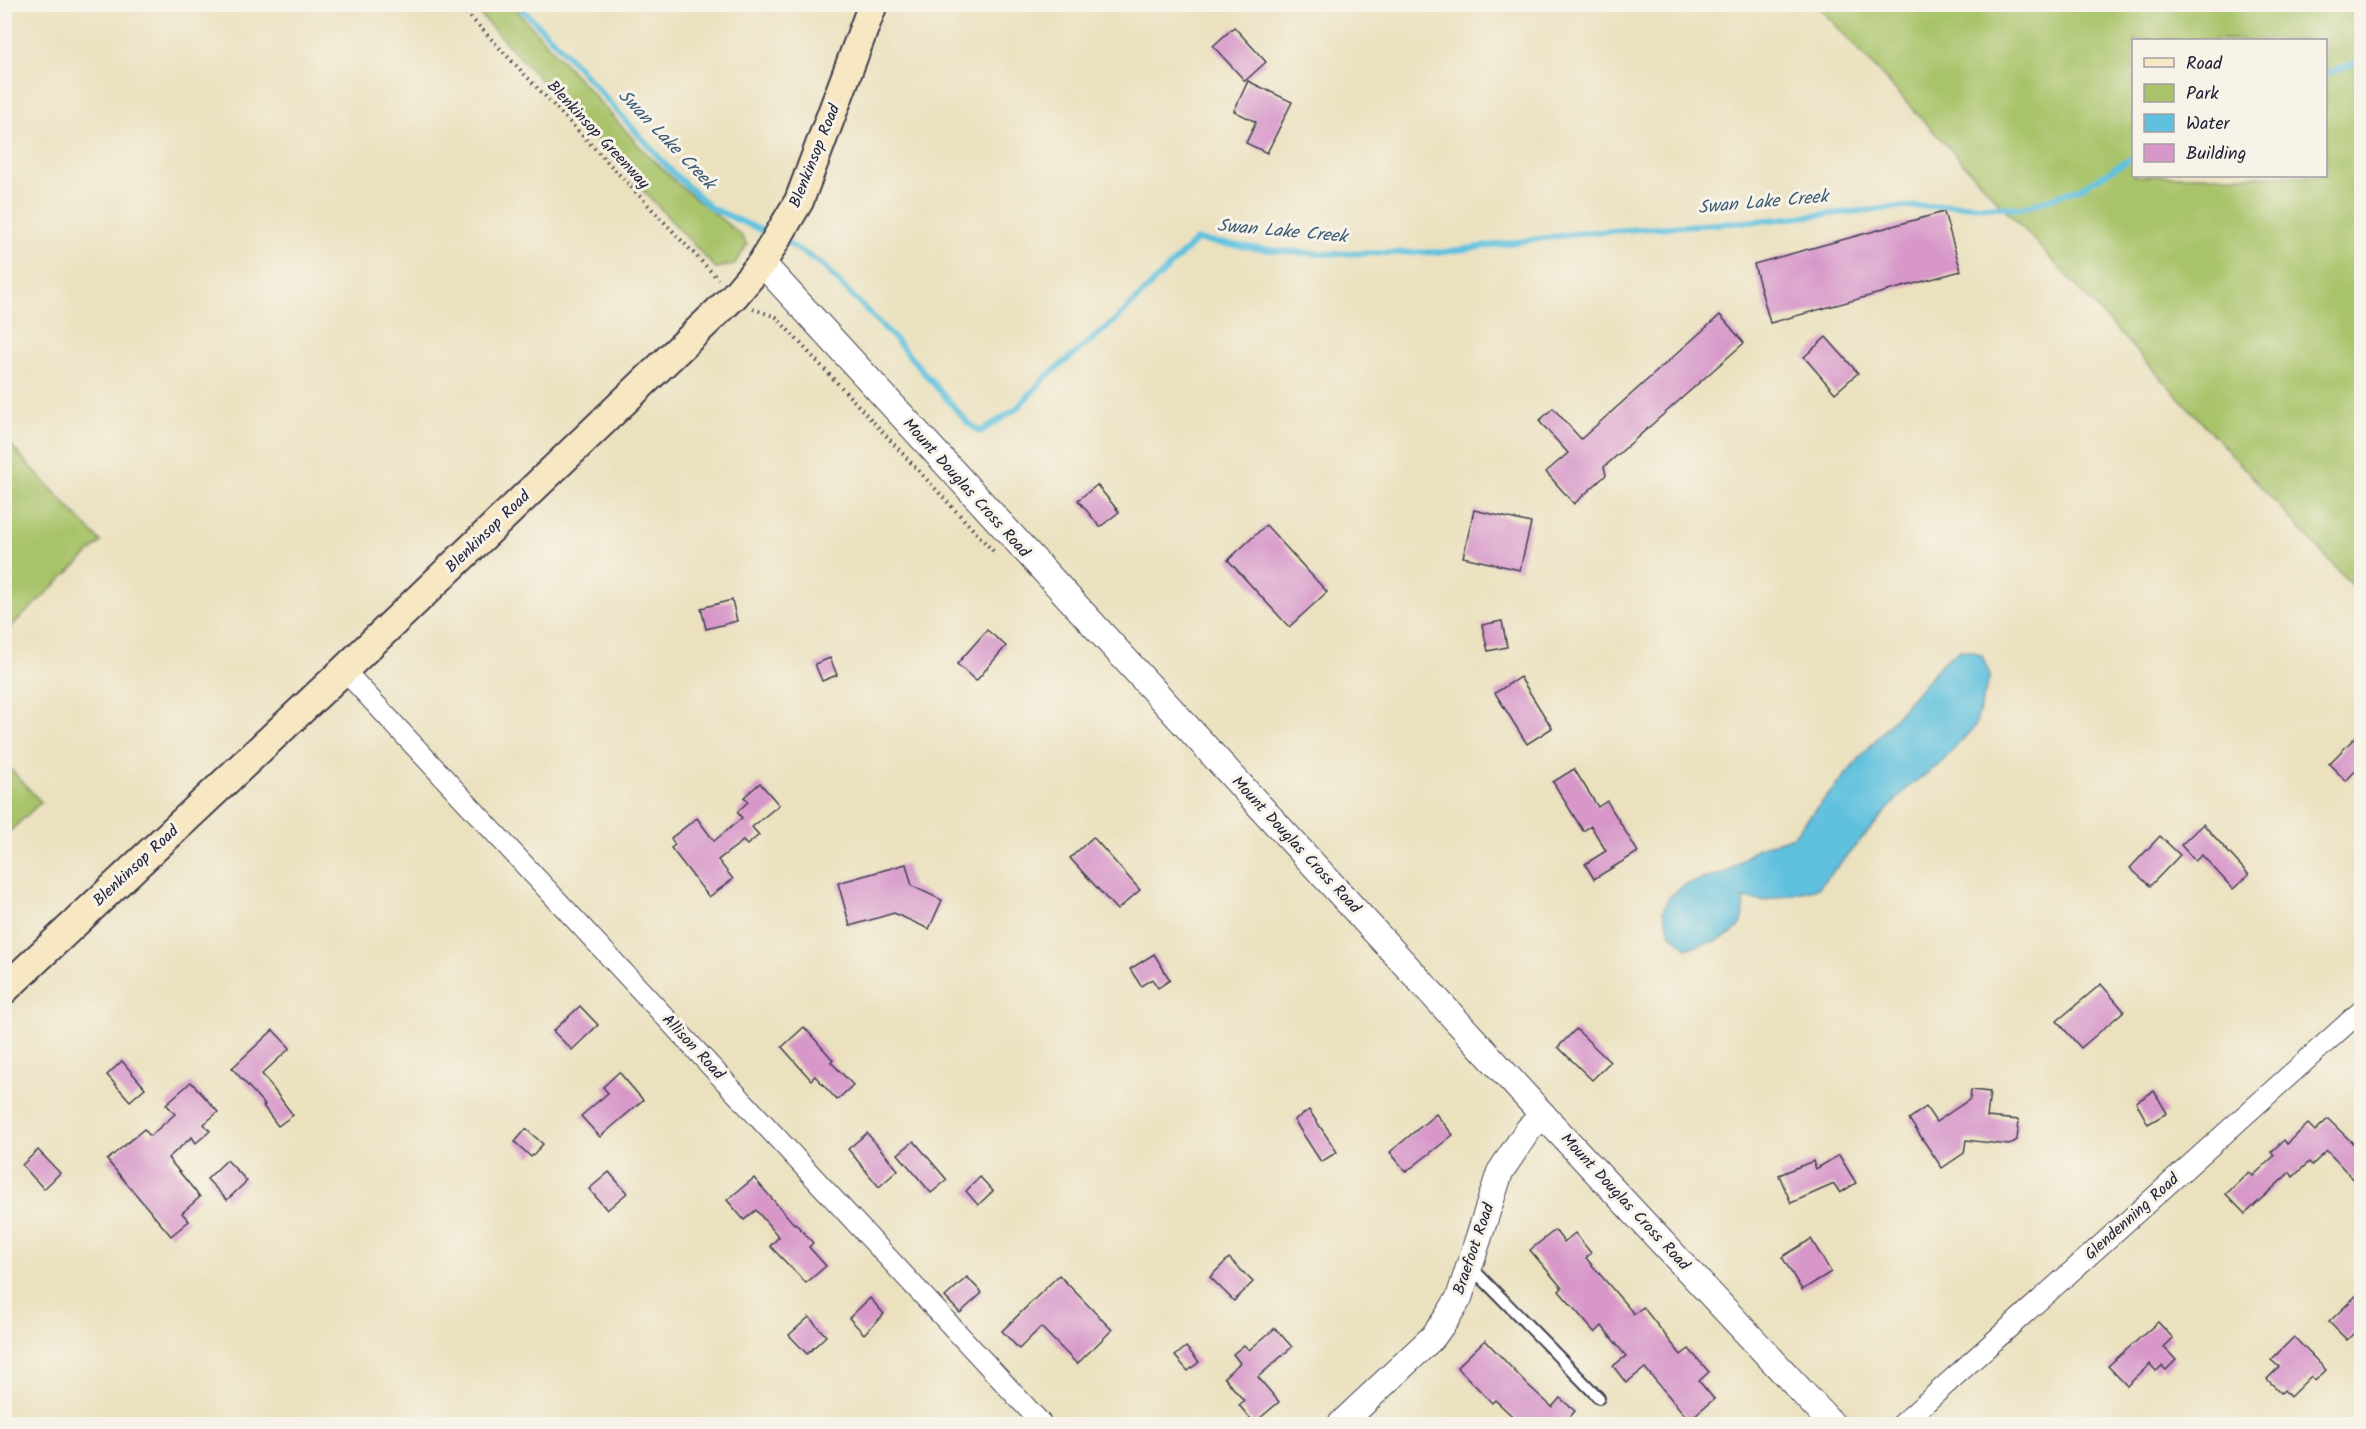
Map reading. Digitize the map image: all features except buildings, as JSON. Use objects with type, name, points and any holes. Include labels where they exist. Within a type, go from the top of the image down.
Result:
[{"type":"main road","name":"Blenkinsop Road","points":[[4,990],[344,670],[734,296],[762,263],[799,201],[873,4]]},
{"type":"street","name":"Mount Douglas Cross Road","points":[[762,263],[1543,1115],[1832,1425]]},
{"type":"street","name":"Allison Road","points":[[344,670],[1042,1425]]},
{"type":"street","name":"Glendenning Road","points":[[1902,1425],[2361,1010]]},
{"type":"street","name":"Braefoot Road","points":[[1341,1425],[1433,1336],[1459,1298],[1500,1172],[1528,1130],[1543,1115]]},
{"type":"lane","points":[[1469,1265],[1599,1398]]},
{"type":"path","name":"Blenkinsop Greenway","points":[[458,4],[720,282]]},
{"type":"green space","points":[[471,5],[512,5],[643,150],[679,185],[741,235],[747,245],[734,265],[716,268]]},
{"type":"green space","points":[[1817,5],[2361,5],[2361,595]]},
{"type":"green space","points":[[5,439],[101,542],[5,632]]},
{"type":"green space","points":[[4,762],[41,802],[5,836],[4,836]]},
{"type":"water","points":[[1959,650],[1973,651],[1982,656],[1990,675],[1975,726],[1940,764],[1907,788],[1818,888],[1762,901],[1742,898],[1744,912],[1742,921],[1731,934],[1713,942],[1687,948],[1671,934],[1663,911],[1669,897],[1686,884],[1727,872],[1756,849],[1793,836],[1941,664]]},
{"type":"waterway","name":"Swan Lake Creek","points":[[517,4],[560,47],[673,173],[711,208],[770,234]]},
{"type":"waterway","name":"Swan Lake Creek","points":[[2327,74],[2362,60]]},
{"type":"waterway","name":"Swan Lake Creek","points":[[784,241],[820,263],[893,337],[966,421],[980,432],[1016,409],[1046,377],[1116,320],[1196,240],[1269,250],[1321,254],[1444,252],[1581,233],[1758,221],[1902,207],[1958,205],[2023,208],[2081,188],[2132,158]]}]
